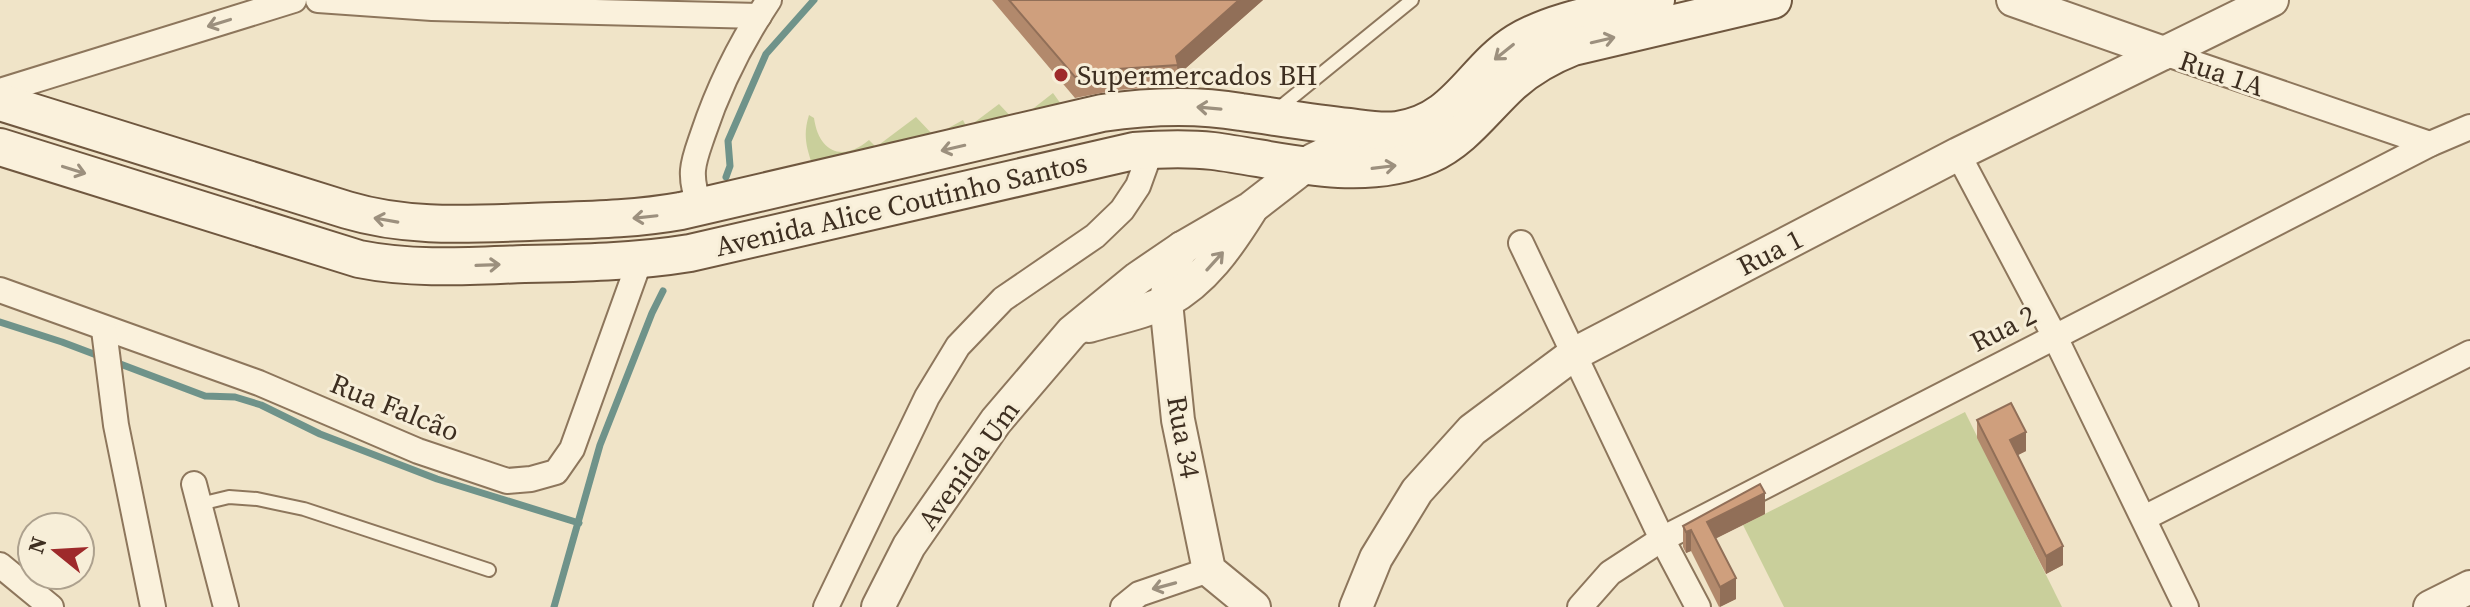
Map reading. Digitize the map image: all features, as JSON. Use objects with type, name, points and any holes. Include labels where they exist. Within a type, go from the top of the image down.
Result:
[{"type":"main road","name":"Avenida Alice Coutinho Santos","points":[[0,102],[391,222],[439,224],[625,219],[700,207],[1102,113],[1186,106],[1381,131],[1397,130],[1428,121],[1445,110],[1468,90],[1498,56],[1527,36],[1543,29],[1656,0]]},
{"type":"main road","name":"Avenida Alice Coutinho Santos","points":[[0,147],[359,259],[385,264],[439,267],[640,260],[690,253],[1110,155],[1151,150],[1210,151],[1306,165],[1367,168],[1410,162],[1456,140],[1508,87],[1556,54],[1573,47],[1773,0]]},
{"type":"street","points":[[0,91],[294,0]]},
{"type":"street","points":[[318,0],[432,8],[764,8],[721,85],[700,143],[693,167],[694,190],[700,207]]},
{"type":"street","name":"Rua 1A","points":[[2013,0],[2430,144]]},
{"type":"street","name":"Rua 1","points":[[1356,607],[1376,558],[1417,491],[1472,430],[1574,354],[1958,154],[2272,0]]},
{"type":"street","name":"Rua 2","points":[[1580,607],[1610,573],[1662,539],[2054,335],[2430,144],[2470,127]]},
{"type":"street","name":"Avenida Um","points":[[878,607],[909,546],[996,421],[1072,332],[1138,278],[1251,208],[1306,165],[1346,144],[1397,130]]},
{"type":"street","points":[[826,607],[927,397],[958,346],[1003,299],[1095,236],[1122,210],[1138,186],[1151,150]]},
{"type":"street","points":[[1958,154],[2054,335],[2186,607]]},
{"type":"street","name":"Avenida Um","points":[[1072,332],[1166,302],[1204,273],[1228,247],[1251,208]]},
{"type":"street","points":[[1521,243],[1662,539],[1698,607]]},
{"type":"street","name":"Rua 34","points":[[1182,248],[1171,267],[1166,302],[1178,420],[1209,570]]},
{"type":"street","name":"Rua Falcão","points":[[0,290],[104,330],[259,383],[418,451],[507,481],[556,472],[572,449],[640,260]]},
{"type":"street","points":[[104,330],[116,425],[153,607]]},
{"type":"street","points":[[2144,518],[2470,353]]},
{"type":"street","points":[[197,494],[226,607]]},
{"type":"street","points":[[0,565],[51,607]]},
{"type":"street","points":[[1123,607],[1139,594],[1209,570],[1254,607]]},
{"type":"street","points":[[2430,607],[2470,587]]},
{"type":"lane","points":[[1270,116],[1404,3]]},
{"type":"lane","points":[[197,494],[257,499],[304,509],[489,570]]},
{"type":"green space","points":[[1053,93],[1066,111],[818,166],[812,164],[807,146],[809,115],[814,118],[821,139],[827,146],[841,152],[850,151],[869,140],[876,147],[916,117],[934,136],[963,120],[967,128],[999,104],[1016,122]]},
{"type":"green space","points":[[1965,412],[2062,607],[1784,607],[1743,525]]},
{"type":"building","points":[[1009,0],[1239,0],[1176,56],[1178,65],[1117,69],[1075,77]]},
{"type":"building","points":[[2011,403],[2026,432],[2010,440],[2063,546],[2046,556],[1977,420]]},
{"type":"building","points":[[1760,484],[1765,493],[1707,522],[1736,578],[1720,587],[1691,530],[1686,532],[1683,526]]},
{"type":"waterway","points":[[726,177],[730,166],[728,141],[766,54],[814,0]]},
{"type":"waterway","points":[[554,607],[600,445],[663,291]]},
{"type":"waterway","points":[[0,322],[205,396],[235,397],[261,405],[320,434],[437,479],[579,523]]},
{"type":"place","name":"Supermercados BH","points":[[1061,75]]}]
